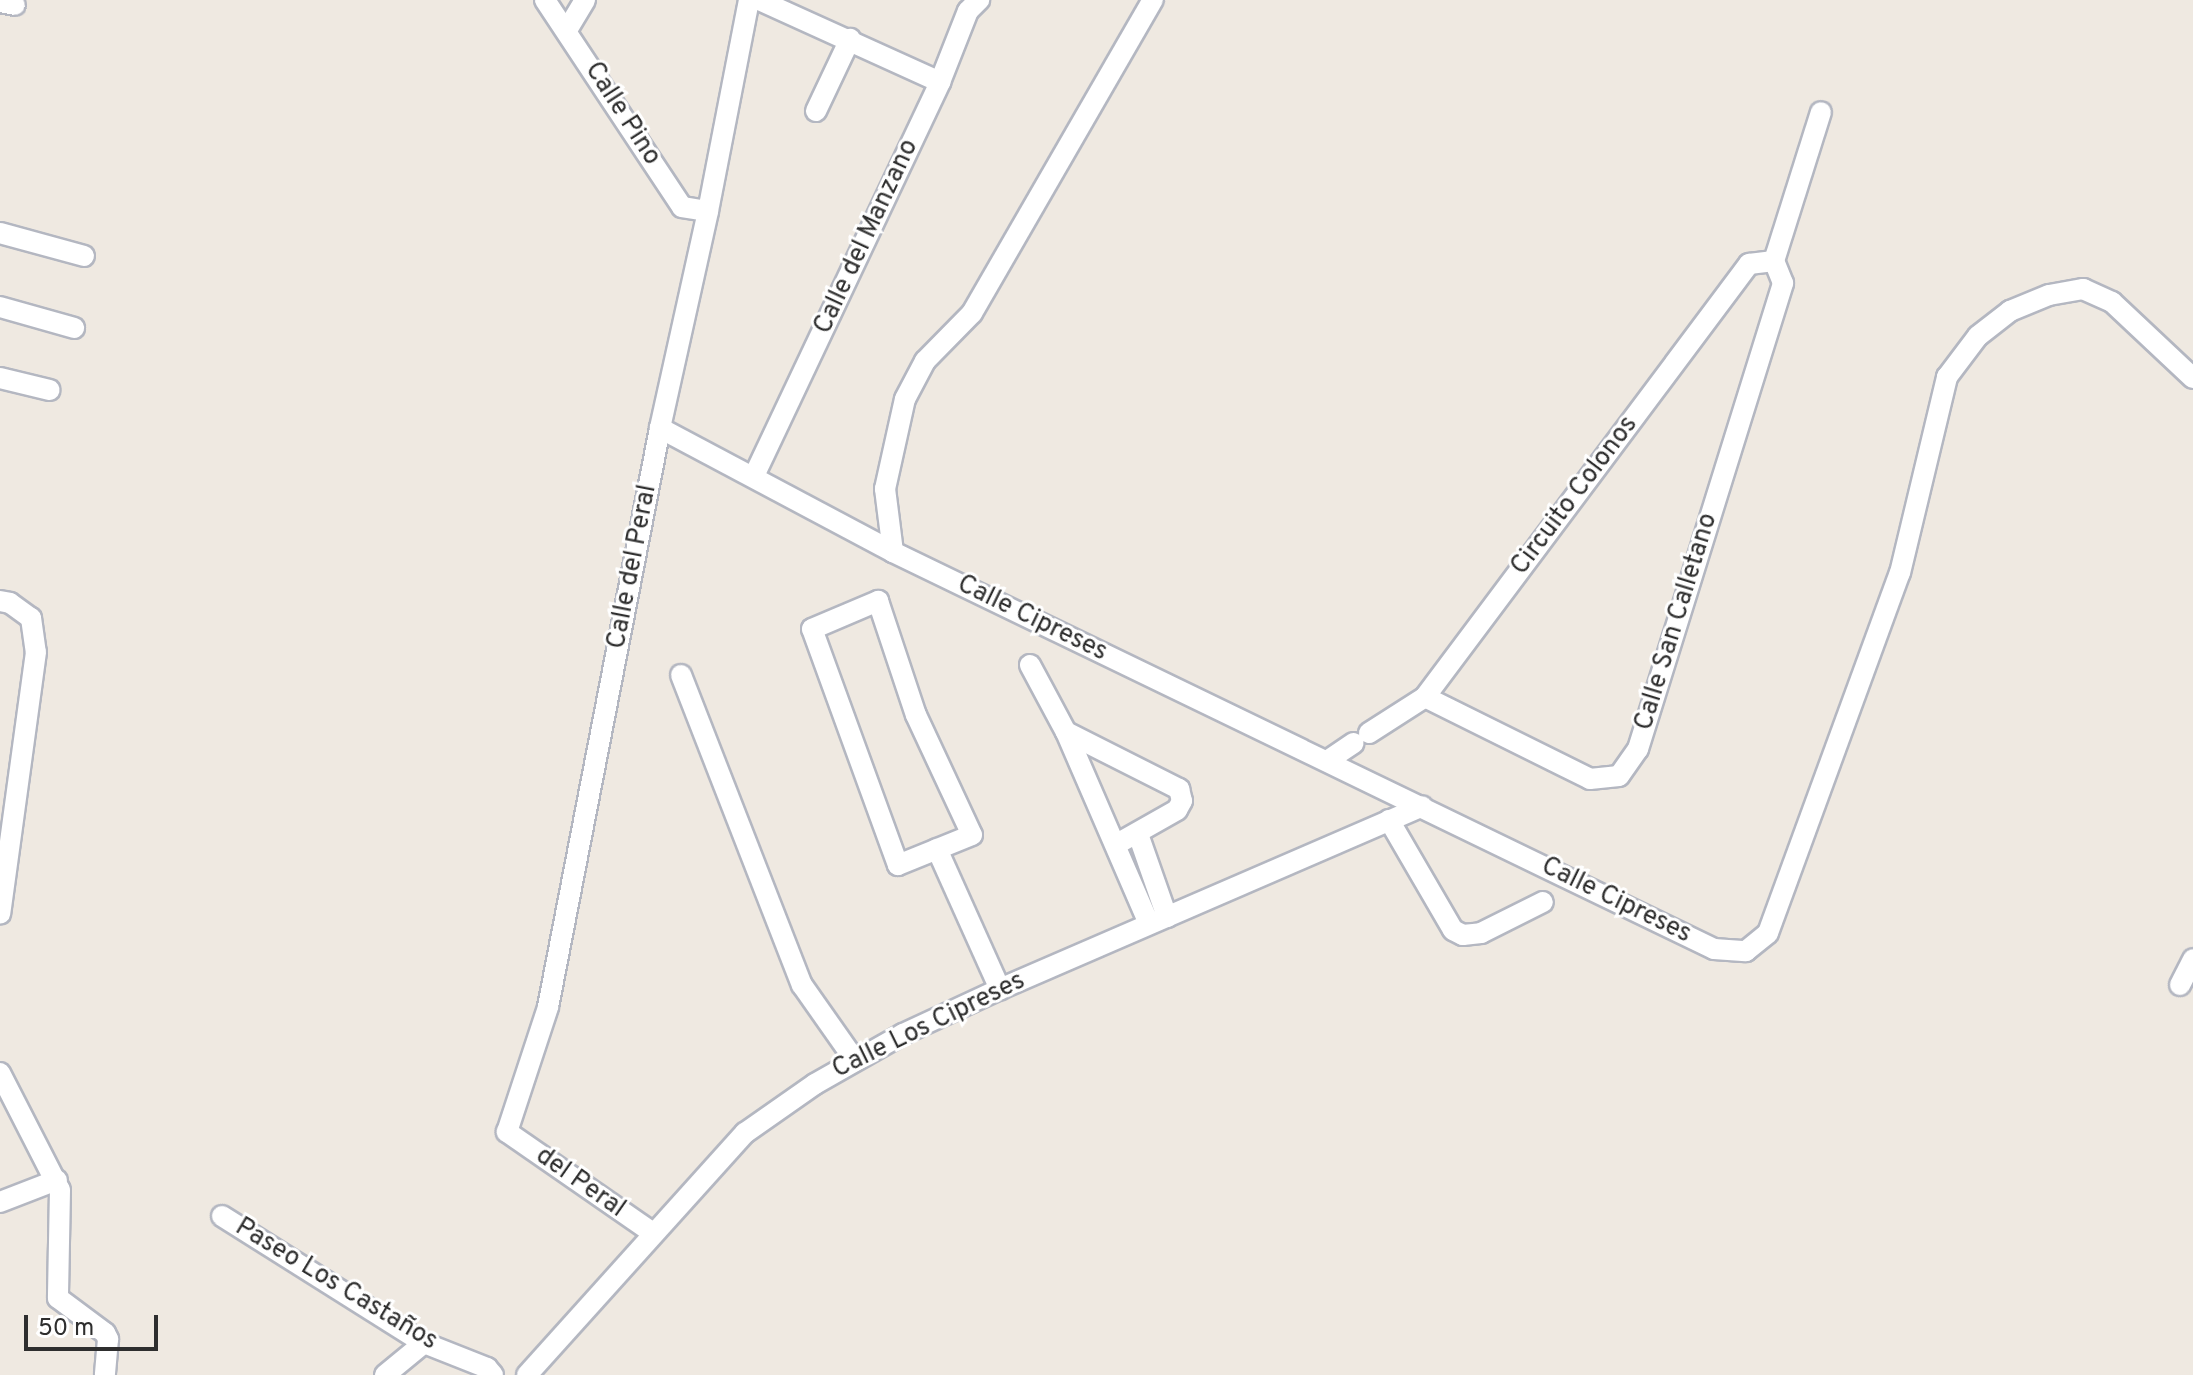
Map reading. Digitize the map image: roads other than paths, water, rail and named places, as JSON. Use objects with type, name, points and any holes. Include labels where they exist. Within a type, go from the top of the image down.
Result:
[{"type":"street","name":"Calle Pino","points":[[545,0],[682,207],[708,211]]},
{"type":"street","points":[[567,30],[585,0]]},
{"type":"street","name":"Calle del Peral","points":[[507,1132],[548,1007],[660,428],[708,211],[749,0]]},
{"type":"street","points":[[759,0],[940,82]]},
{"type":"street","name":"Calle del Manzano","points":[[754,476],[940,82],[968,11],[979,0]]},
{"type":"street","points":[[893,552],[885,489],[905,399],[925,361],[972,313],[1153,0]]},
{"type":"street","points":[[816,111],[850,39]]},
{"type":"street","points":[[1774,261],[1821,112]]},
{"type":"street","points":[[0,233],[84,256]]},
{"type":"street","name":"Circuito Colonos","points":[[1327,761],[1425,697],[1749,264],[1774,261]]},
{"type":"street","name":"Calle San Calletano","points":[[1425,697],[1590,779],[1619,776],[1638,749],[1783,283],[1774,261]]},
{"type":"street","name":"Calle Cipreses","points":[[660,428],[893,552],[1714,949],[1746,951],[1768,933],[1900,573],[1947,377],[1978,336],[2010,311],[2049,295],[2083,289],[2112,302],[2193,378]]},
{"type":"street","points":[[0,307],[74,328]]},
{"type":"street","points":[[0,378],[50,390]]},
{"type":"street","points":[[0,601],[10,603],[31,618],[36,652],[0,914]]},
{"type":"street","points":[[878,601],[916,715],[972,835],[937,849],[898,865],[812,629],[878,601]]},
{"type":"street","points":[[1030,665],[1066,732],[1117,844],[1158,920]]},
{"type":"street","points":[[681,675],[802,985],[854,1059]]},
{"type":"street","points":[[1066,732],[1179,789],[1182,801],[1177,810],[1117,844]]},
{"type":"street","name":"Calle Los Cipreses","points":[[527,1375],[745,1133],[854,1059],[1000,989],[1422,806]]},
{"type":"street","points":[[1389,820],[1453,930],[1463,935],[1481,933],[1543,902]]},
{"type":"street","points":[[1138,834],[1158,920]]},
{"type":"street","points":[[937,849],[1000,989]]},
{"type":"street","points":[[2180,985],[2193,959]]},
{"type":"street","points":[[0,1073],[57,1180],[61,1202],[58,1298],[105,1333],[108,1339],[105,1375]]},
{"type":"street","name":"del Peral","points":[[507,1132],[653,1233]]},
{"type":"street","points":[[0,1202],[57,1180]]},
{"type":"street","name":"Paseo Los Castaños","points":[[222,1216],[424,1343],[487,1368],[493,1375]]},
{"type":"street","points":[[385,1375],[424,1343]]}]
